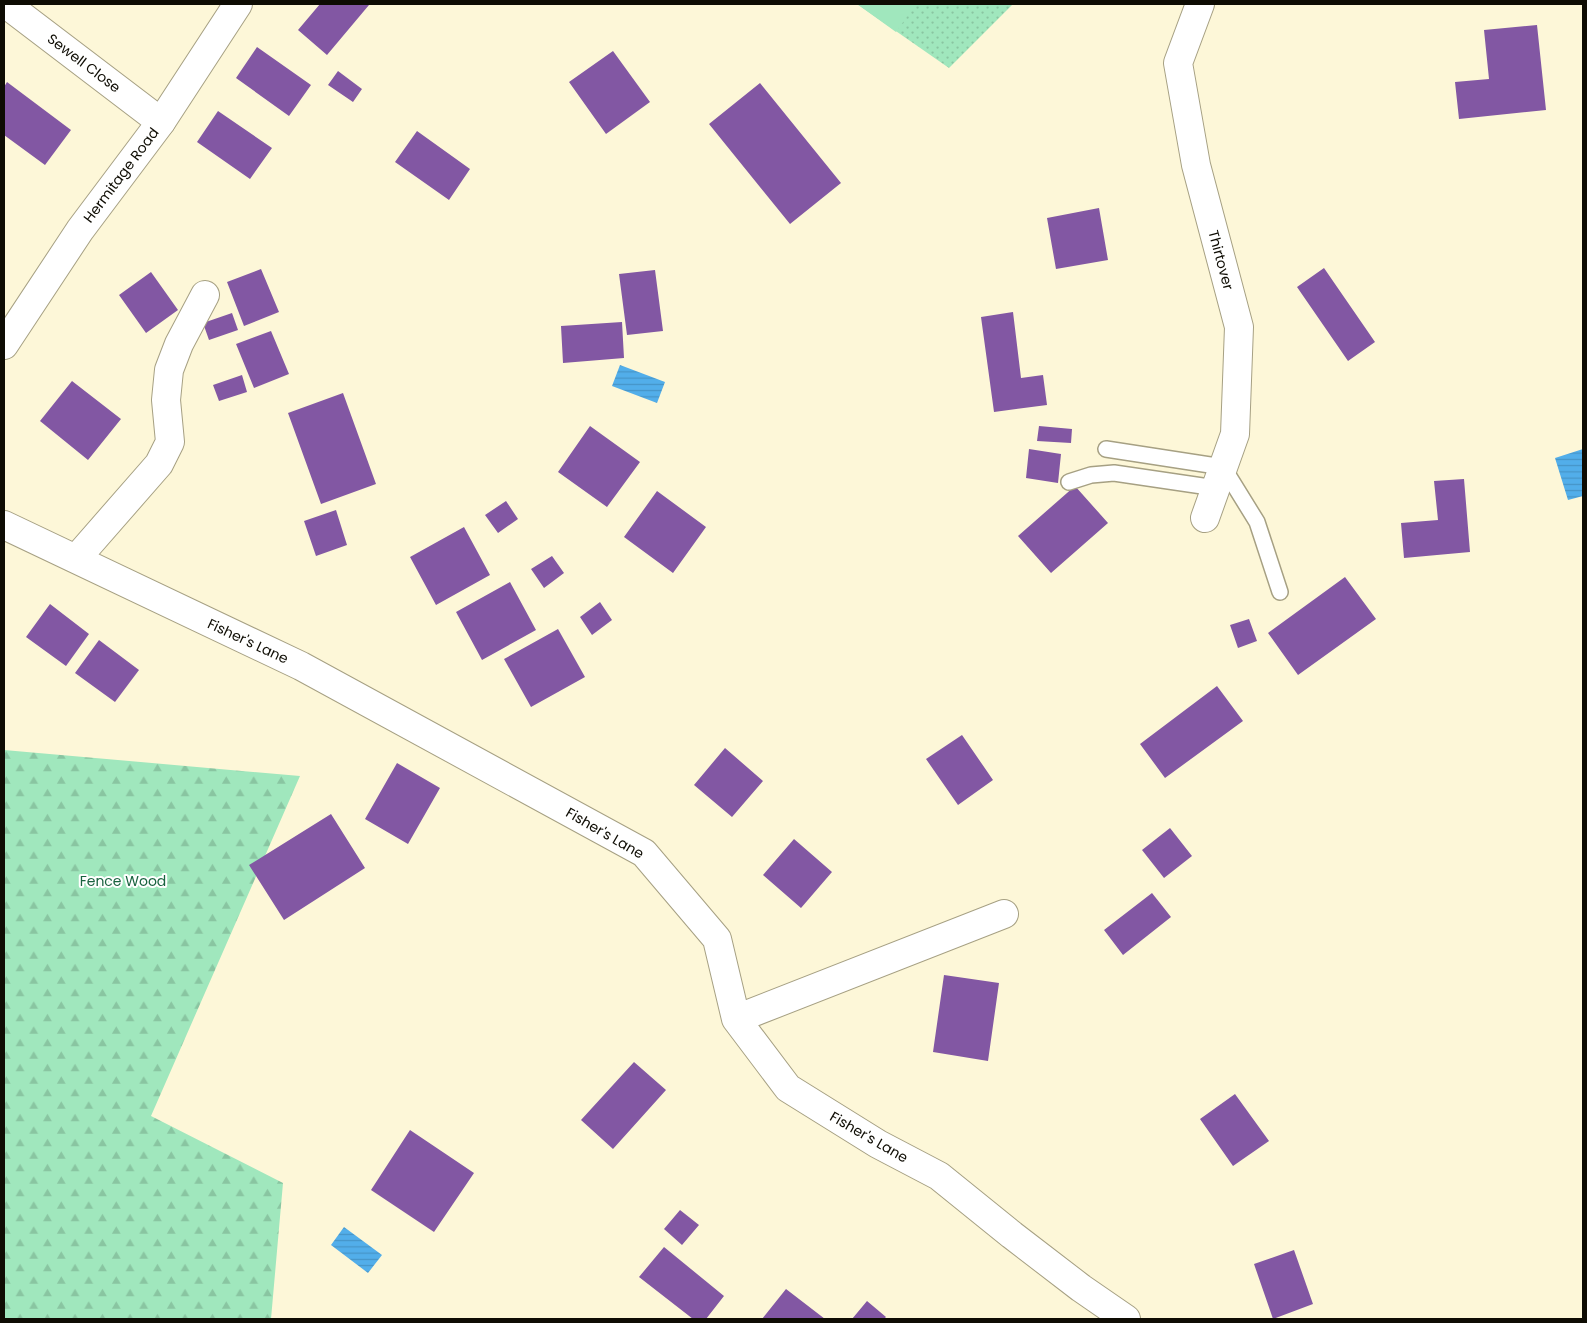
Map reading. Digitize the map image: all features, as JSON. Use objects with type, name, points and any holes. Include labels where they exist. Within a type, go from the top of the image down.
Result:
[{"type":"street","name":"Sewell Close","points":[[6,4],[161,122]]},
{"type":"street","name":"Hermitage Road","points":[[4,346],[80,230],[161,122],[238,4]]},
{"type":"street","name":"Thirtover","points":[[1200,4],[1178,62],[1196,165],[1239,327],[1235,434],[1205,518]]},
{"type":"street","points":[[76,559],[159,464],[170,442],[166,400],[169,370],[179,344],[205,295]]},
{"type":"street","name":"Fisher's Lane","points":[[4,525],[301,666],[644,853],[717,938],[736,1019],[788,1088],[878,1144],[939,1176],[1081,1288],[1126,1319]]},
{"type":"street","points":[[736,1019],[1004,914]]},
{"type":"lane","points":[[1106,449],[1220,477],[1257,522],[1280,592]]},
{"type":"lane","points":[[1069,482],[1091,475],[1114,473],[1220,477]]},
{"type":"green space","points":[[857,4],[1013,4],[949,68]]},
{"type":"green space","points":[[857,4],[916,4],[896,32]]},
{"type":"green space","name":"Fence Wood","points":[[4,750],[300,776],[151,1116],[283,1183],[271,1319],[4,1319]]},
{"type":"water","points":[[620,365],[665,382],[657,403],[612,386]]},
{"type":"water","points":[[1583,449],[1583,496],[1568,500],[1555,458]]},
{"type":"water","points":[[344,1227],[382,1255],[368,1273],[331,1245]]},
{"type":"building","points":[[320,4],[369,5],[327,55],[298,30]]},
{"type":"building","points":[[1537,25],[1546,110],[1459,119],[1455,82],[1489,79],[1484,30]]},
{"type":"building","points":[[257,47],[311,85],[289,116],[236,78]]},
{"type":"building","points":[[613,51],[650,102],[606,134],[569,82]]},
{"type":"building","points":[[338,71],[362,89],[353,102],[328,85]]},
{"type":"building","points":[[7,82],[71,130],[45,165],[4,135],[4,87]]},
{"type":"building","points":[[760,83],[841,183],[790,224],[709,124]]},
{"type":"building","points":[[218,111],[272,148],[250,179],[197,142]]},
{"type":"building","points":[[417,131],[470,169],[449,200],[395,162]]},
{"type":"building","points":[[1099,208],[1108,260],[1056,269],[1047,218]]},
{"type":"building","points":[[1324,268],[1375,342],[1348,361],[1297,287]]},
{"type":"building","points":[[261,269],[279,312],[244,326],[227,282]]},
{"type":"building","points":[[655,270],[663,331],[627,335],[619,274]]},
{"type":"building","points":[[151,272],[178,310],[146,333],[119,295]]},
{"type":"building","points":[[1013,312],[1021,378],[1043,375],[1047,405],[994,412],[981,317]]},
{"type":"building","points":[[232,313],[238,330],[209,340],[203,323]]},
{"type":"building","points":[[622,322],[624,358],[563,363],[561,326]]},
{"type":"building","points":[[271,331],[289,374],[254,388],[236,344]]},
{"type":"building","points":[[242,375],[247,392],[219,401],[213,385]]},
{"type":"building","points":[[72,381],[121,419],[88,460],[40,421]]},
{"type":"building","points":[[343,393],[376,484],[321,504],[288,413]]},
{"type":"building","points":[[590,426],[640,462],[607,507],[558,472]]},
{"type":"building","points":[[1039,426],[1072,429],[1071,443],[1037,441]]},
{"type":"building","points":[[1029,449],[1061,454],[1058,483],[1026,478]]},
{"type":"building","points":[[1464,479],[1470,552],[1404,558],[1401,523],[1438,520],[1434,481]]},
{"type":"building","points":[[1075,486],[1108,523],[1051,573],[1018,536]]},
{"type":"building","points":[[657,491],[706,527],[673,573],[624,537]]},
{"type":"building","points":[[506,501],[518,519],[498,533],[485,515]]},
{"type":"building","points":[[336,510],[347,545],[316,556],[304,521]]},
{"type":"building","points":[[464,527],[490,575],[436,605],[410,557]]},
{"type":"building","points":[[552,556],[564,573],[544,588],[531,569]]},
{"type":"building","points":[[1345,577],[1376,619],[1298,675],[1268,633]]},
{"type":"building","points":[[510,582],[536,630],[482,660],[456,612]]},
{"type":"building","points":[[600,602],[612,620],[592,635],[580,617]]},
{"type":"building","points":[[50,604],[89,634],[66,666],[26,637]]},
{"type":"building","points":[[1249,619],[1257,641],[1238,648],[1230,625]]},
{"type":"building","points":[[558,629],[585,677],[531,707],[504,659]]},
{"type":"building","points":[[99,640],[139,670],[115,702],[75,673]]},
{"type":"building","points":[[1217,686],[1243,721],[1165,778],[1140,744]]},
{"type":"building","points":[[962,735],[993,780],[958,805],[926,759]]},
{"type":"building","points":[[725,748],[763,781],[732,817],[694,785]]},
{"type":"building","points":[[397,763],[440,788],[408,844],[365,819]]},
{"type":"building","points":[[331,814],[365,868],[284,920],[249,865]]},
{"type":"building","points":[[1170,828],[1192,856],[1164,878],[1142,850]]},
{"type":"building","points":[[794,839],[832,872],[801,908],[763,875]]},
{"type":"building","points":[[1152,893],[1171,917],[1123,955],[1104,930]]},
{"type":"building","points":[[944,975],[999,983],[988,1061],[933,1052]]},
{"type":"building","points":[[634,1062],[666,1090],[613,1149],[581,1120]]},
{"type":"building","points":[[1235,1094],[1269,1141],[1233,1166],[1200,1119]]},
{"type":"building","points":[[410,1130],[474,1173],[434,1232],[371,1190]]},
{"type":"building","points":[[680,1210],[699,1225],[682,1245],[664,1229]]},
{"type":"building","points":[[664,1247],[724,1296],[706,1319],[693,1319],[639,1277]]},
{"type":"building","points":[[1294,1250],[1313,1304],[1273,1319],[1254,1264]]},
{"type":"building","points":[[786,1289],[825,1319],[762,1319]]},
{"type":"building","points":[[867,1301],[886,1317],[884,1319],[852,1319]]}]
